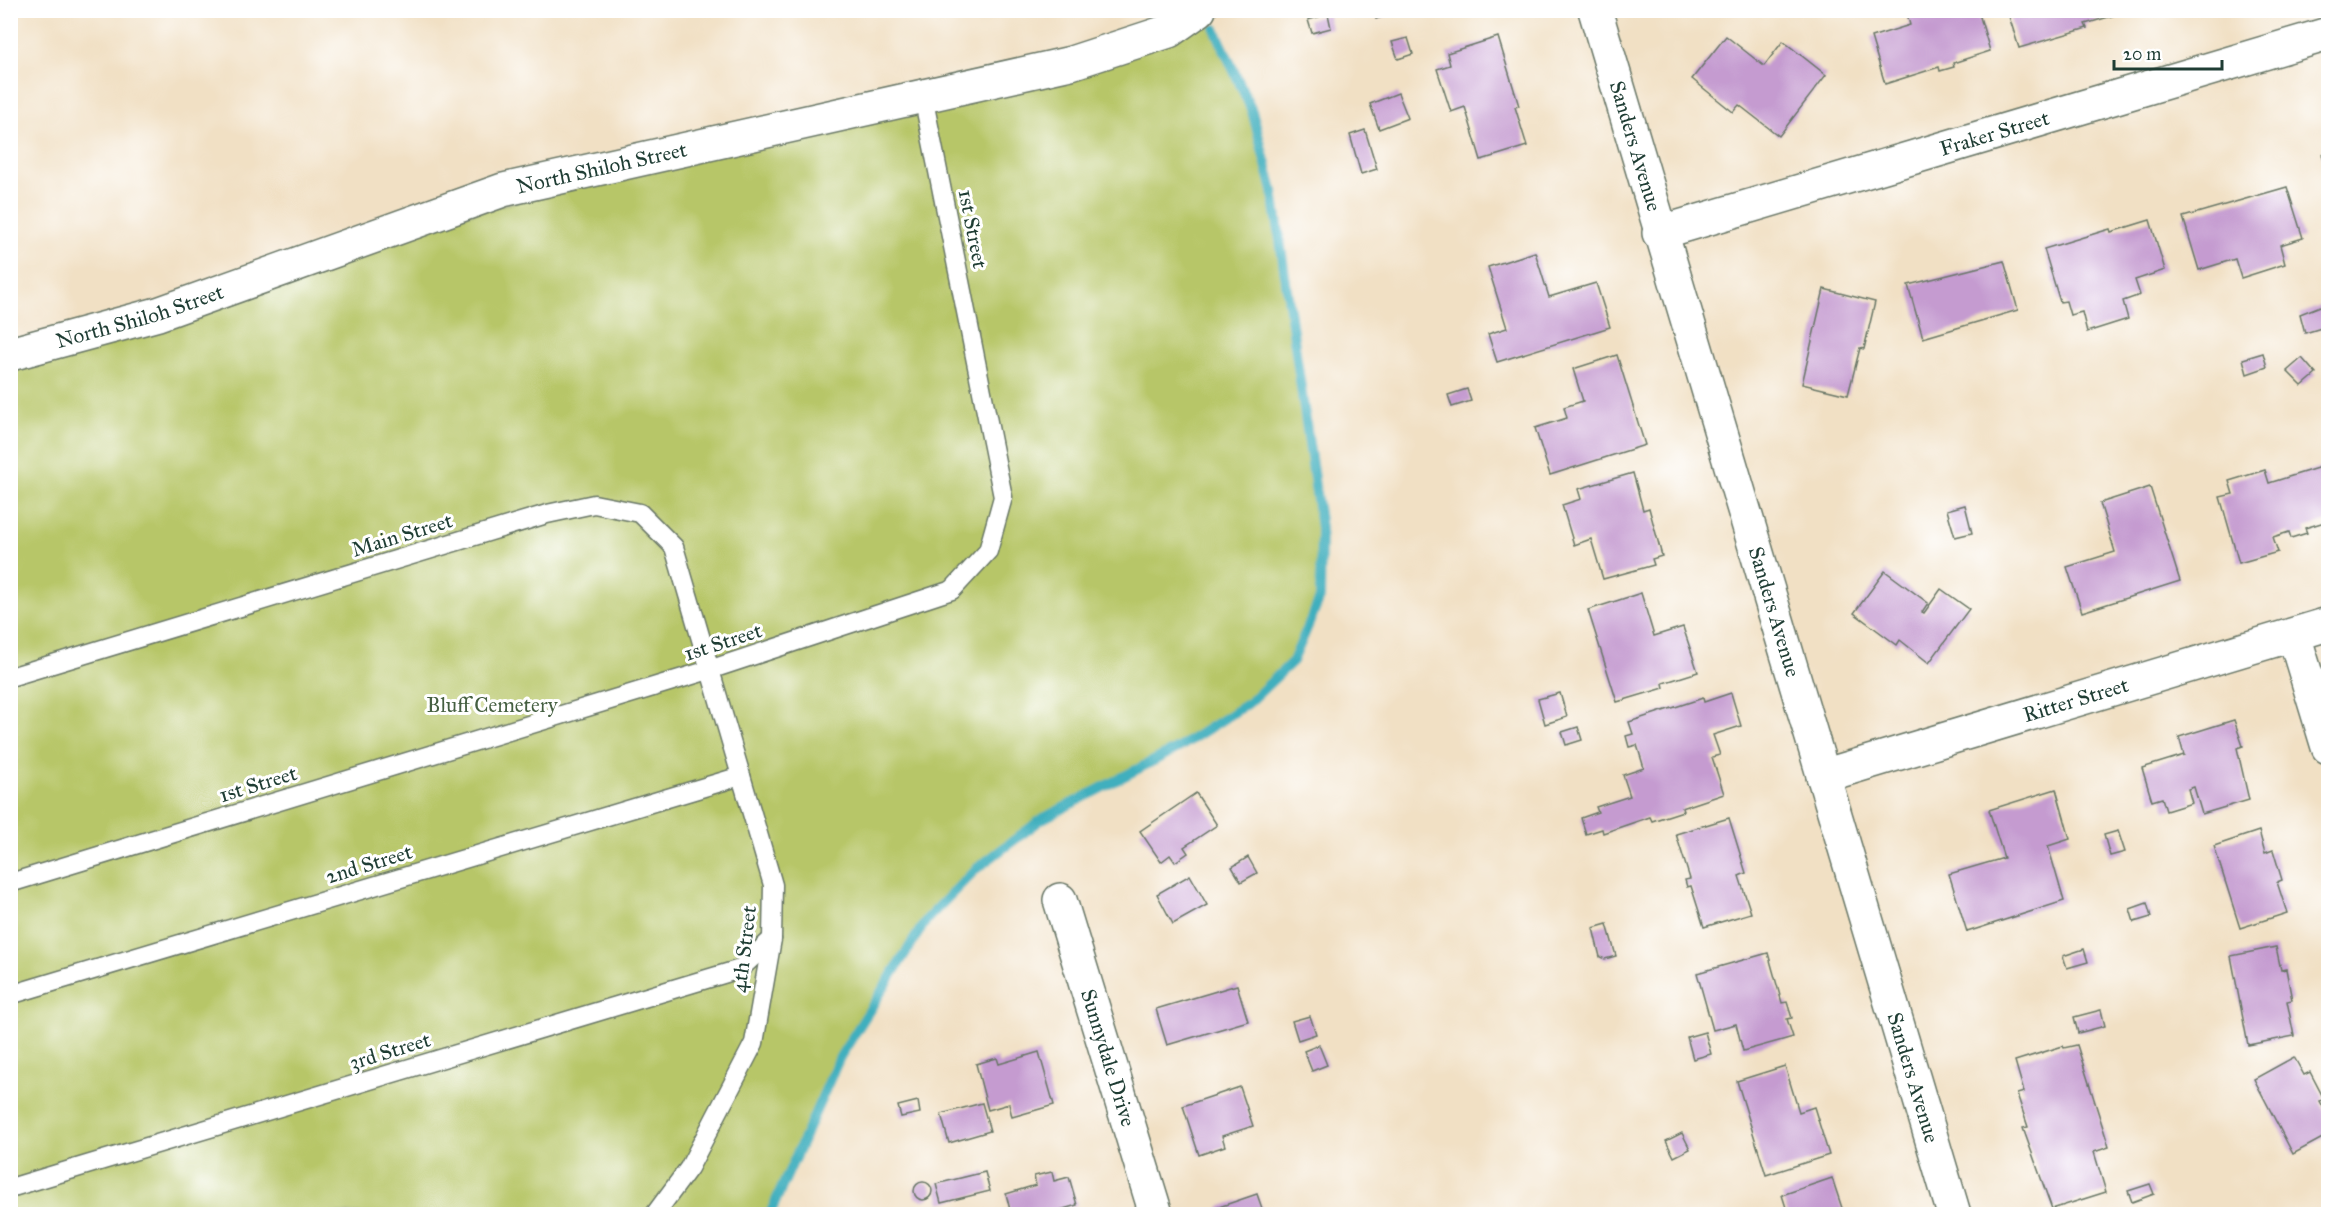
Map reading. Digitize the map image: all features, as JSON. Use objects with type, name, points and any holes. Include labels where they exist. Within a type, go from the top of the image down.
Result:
[{"type":"street","name":"North Shiloh Street","points":[[10,354],[158,314],[503,190],[1071,63],[1169,31],[1199,10]]},
{"type":"street","name":"Sanders Avenue","points":[[1595,10],[1659,233],[1954,1215]]},
{"type":"street","name":"Fraker Street","points":[[1659,233],[2328,34]]},
{"type":"street","name":"Ritter Street","points":[[1823,776],[2328,624]]},
{"type":"street","points":[[2294,635],[2328,747]]},
{"type":"street","name":"Sunnydale Drive","points":[[1060,900],[1156,1215]]},
{"type":"lane","name":"1st Street","points":[[10,883],[709,670],[952,590],[988,551],[1003,498],[923,96]]},
{"type":"lane","name":"Main Street","points":[[10,677],[547,514],[594,504],[640,513],[674,547],[709,670]]},
{"type":"lane","name":"4th Street","points":[[655,1215],[689,1168],[754,1043],[772,939],[773,885],[709,670]]},
{"type":"lane","name":"2nd Street","points":[[10,995],[741,777]]},
{"type":"lane","name":"3rd Street","points":[[10,1188],[740,969],[772,939]]},
{"type":"green space","name":"Bluff Cemetery","points":[[1204,11],[1252,111],[1273,191],[1321,528],[1320,598],[1293,661],[1250,702],[1178,748],[1042,819],[976,869],[927,919],[840,1057],[770,1214],[11,1214],[11,354],[344,246],[923,96]]},
{"type":"building","points":[[1374,10],[1401,10],[1401,11],[1376,19]]},
{"type":"building","points":[[1906,10],[1941,10],[1942,15],[1959,10],[1978,10],[1990,51],[1953,63],[1954,67],[1940,71],[1939,67],[1885,84],[1871,37],[1910,25]]},
{"type":"building","points":[[2007,10],[2121,10],[2122,13],[2085,24],[2087,28],[2019,48]]},
{"type":"building","points":[[1328,14],[1331,28],[1312,33],[1308,20]]},
{"type":"building","points":[[1726,36],[1764,66],[1783,41],[1826,75],[1779,136],[1739,105],[1733,112],[1692,79]]},
{"type":"building","points":[[1498,37],[1519,106],[1515,107],[1527,146],[1481,160],[1465,107],[1451,112],[1437,69],[1450,65],[1447,53]]},
{"type":"building","points":[[1408,38],[1413,54],[1398,59],[1392,42]]},
{"type":"building","points":[[1398,93],[1408,118],[1379,129],[1370,104]]},
{"type":"building","points":[[1365,130],[1377,169],[1361,174],[1350,135]]},
{"type":"building","points":[[2328,152],[2328,174],[2322,154]]},
{"type":"building","points":[[2287,187],[2303,238],[2280,245],[2285,264],[2241,278],[2235,259],[2199,270],[2183,217]]},
{"type":"building","points":[[2150,220],[2165,270],[2135,280],[2140,295],[2123,301],[2128,319],[2087,332],[2082,312],[2070,315],[2066,301],[2060,302],[2044,249],[2110,229],[2111,232]]},
{"type":"building","points":[[1535,252],[1549,297],[1596,283],[1610,327],[1497,362],[1488,334],[1507,328],[1488,267]]},
{"type":"building","points":[[2004,261],[2018,310],[1923,338],[1908,285]]},
{"type":"building","points":[[1824,289],[1875,302],[1864,349],[1860,348],[1848,395],[1802,384]]},
{"type":"building","points":[[2328,303],[2328,326],[2305,333],[2300,314]]},
{"type":"building","points":[[2263,353],[2267,367],[2247,374],[2243,359]]},
{"type":"building","points":[[1617,355],[1645,445],[1550,475],[1535,428],[1567,418],[1564,407],[1583,401],[1573,369]]},
{"type":"building","points":[[2302,358],[2316,374],[2302,386],[2287,371]]},
{"type":"building","points":[[1467,389],[1471,401],[1452,407],[1448,395]]},
{"type":"building","points":[[2327,465],[2328,521],[2305,528],[2307,533],[2291,538],[2289,532],[2273,537],[2278,552],[2239,563],[2220,497],[2233,494],[2229,481],[2265,470],[2269,483]]},
{"type":"building","points":[[1633,473],[1643,510],[1649,508],[1662,556],[1652,559],[1654,565],[1603,579],[1591,539],[1574,545],[1562,505],[1581,499],[1578,489]]},
{"type":"building","points":[[2150,487],[2180,581],[2082,612],[2067,567],[2115,552],[2100,503]]},
{"type":"building","points":[[1965,505],[1972,533],[1955,537],[1947,510]]},
{"type":"building","points":[[1885,571],[1928,603],[1922,612],[1924,613],[1941,589],[1969,609],[1929,663],[1900,640],[1897,645],[1854,613]]},
{"type":"building","points":[[1641,593],[1654,636],[1683,627],[1698,672],[1663,683],[1664,688],[1617,702],[1588,610]]},
{"type":"building","points":[[1560,693],[1567,717],[1545,724],[1538,699]]},
{"type":"building","points":[[1731,693],[1741,726],[1713,735],[1720,755],[1712,757],[1724,794],[1652,821],[1650,817],[1603,833],[1602,829],[1586,834],[1581,818],[1598,812],[1596,807],[1630,796],[1623,775],[1644,768],[1637,745],[1629,747],[1626,736],[1633,734],[1629,722],[1703,698],[1704,702]]},
{"type":"building","points":[[2234,720],[2243,746],[2237,748],[2249,800],[2202,814],[2194,787],[2188,789],[2192,803],[2166,811],[2162,798],[2152,801],[2142,768],[2184,755],[2179,737]]},
{"type":"building","points":[[1578,727],[1582,740],[1566,745],[1562,732]]},
{"type":"building","points":[[2056,789],[2070,839],[2048,846],[2064,901],[1967,932],[1949,874],[2004,858],[1989,810]]},
{"type":"building","points":[[1196,793],[1217,825],[1184,847],[1188,853],[1175,862],[1170,855],[1161,862],[1140,831]]},
{"type":"building","points":[[1729,818],[1746,873],[1739,876],[1751,913],[1704,927],[1691,886],[1687,887],[1685,880],[1690,879],[1676,834]]},
{"type":"building","points":[[2118,831],[2125,852],[2110,856],[2104,835]]},
{"type":"building","points":[[2259,831],[2265,853],[2273,850],[2282,880],[2277,882],[2287,913],[2240,928],[2214,846]]},
{"type":"building","points":[[1248,857],[1257,873],[1241,882],[1232,867]]},
{"type":"building","points":[[1190,875],[1207,905],[1173,924],[1157,894]]},
{"type":"building","points":[[2147,903],[2151,917],[2134,922],[2130,909]]},
{"type":"building","points":[[1607,924],[1616,956],[1605,959],[1600,957],[1593,928]]},
{"type":"building","points":[[2276,947],[2281,970],[2286,969],[2292,1000],[2287,1001],[2294,1036],[2248,1045],[2231,956]]},
{"type":"building","points":[[2084,949],[2088,962],[2067,968],[2063,956]]},
{"type":"building","points":[[1768,953],[1782,1003],[1787,1002],[1792,1018],[1787,1019],[1793,1037],[1743,1051],[1736,1024],[1713,1030],[1697,973]]},
{"type":"building","points":[[1237,985],[1248,1021],[1167,1045],[1156,1009]]},
{"type":"building","points":[[2101,1010],[2105,1026],[2078,1033],[2074,1017]]},
{"type":"building","points":[[1310,1016],[1316,1034],[1298,1040],[1292,1021]]},
{"type":"building","points":[[1705,1032],[1711,1054],[1693,1059],[1687,1037]]},
{"type":"building","points":[[1319,1045],[1327,1065],[1312,1071],[1304,1051]]},
{"type":"building","points":[[2077,1045],[2109,1147],[2094,1152],[2106,1192],[2052,1209],[2023,1128],[2028,1127],[2017,1094],[2024,1092],[2015,1061],[2063,1046],[2064,1048]]},
{"type":"building","points":[[1039,1052],[1054,1105],[1012,1117],[1009,1104],[988,1110],[976,1064],[997,1058],[999,1064]]},
{"type":"building","points":[[2294,1057],[2304,1075],[2310,1072],[2324,1099],[2320,1101],[2328,1116],[2328,1135],[2293,1154],[2254,1079]]},
{"type":"building","points":[[1785,1066],[1799,1112],[1814,1107],[1829,1155],[1766,1175],[1737,1081]]},
{"type":"building","points":[[1240,1087],[1253,1126],[1222,1136],[1225,1146],[1199,1155],[1183,1106]]},
{"type":"building","points":[[918,1101],[920,1113],[901,1117],[898,1106]]},
{"type":"building","points":[[982,1103],[990,1131],[949,1143],[941,1114]]},
{"type":"building","points":[[1682,1133],[1690,1149],[1674,1157],[1666,1141]]},
{"type":"building","points":[[985,1172],[990,1191],[941,1203],[936,1184]]},
{"type":"building","points":[[1052,1172],[1054,1181],[1069,1177],[1077,1205],[1060,1210],[1062,1214],[1011,1214],[1006,1194],[1036,1185],[1034,1176]]},
{"type":"building","points":[[1832,1178],[1843,1211],[1846,1210],[1847,1214],[1788,1214],[1782,1195]]},
{"type":"building","points":[[923,1182],[931,1187],[932,1191],[927,1199],[923,1200],[915,1195],[914,1191],[919,1183]]},
{"type":"building","points":[[2150,1184],[2154,1194],[2132,1202],[2128,1191]]},
{"type":"building","points":[[1257,1194],[1264,1214],[1221,1214],[1219,1207]]},
{"type":"waterway","points":[[770,1214],[840,1057],[927,919],[976,869],[1042,819],[1178,748],[1250,702],[1293,661],[1320,598],[1321,528],[1273,191],[1252,111],[1215,29]]}]
